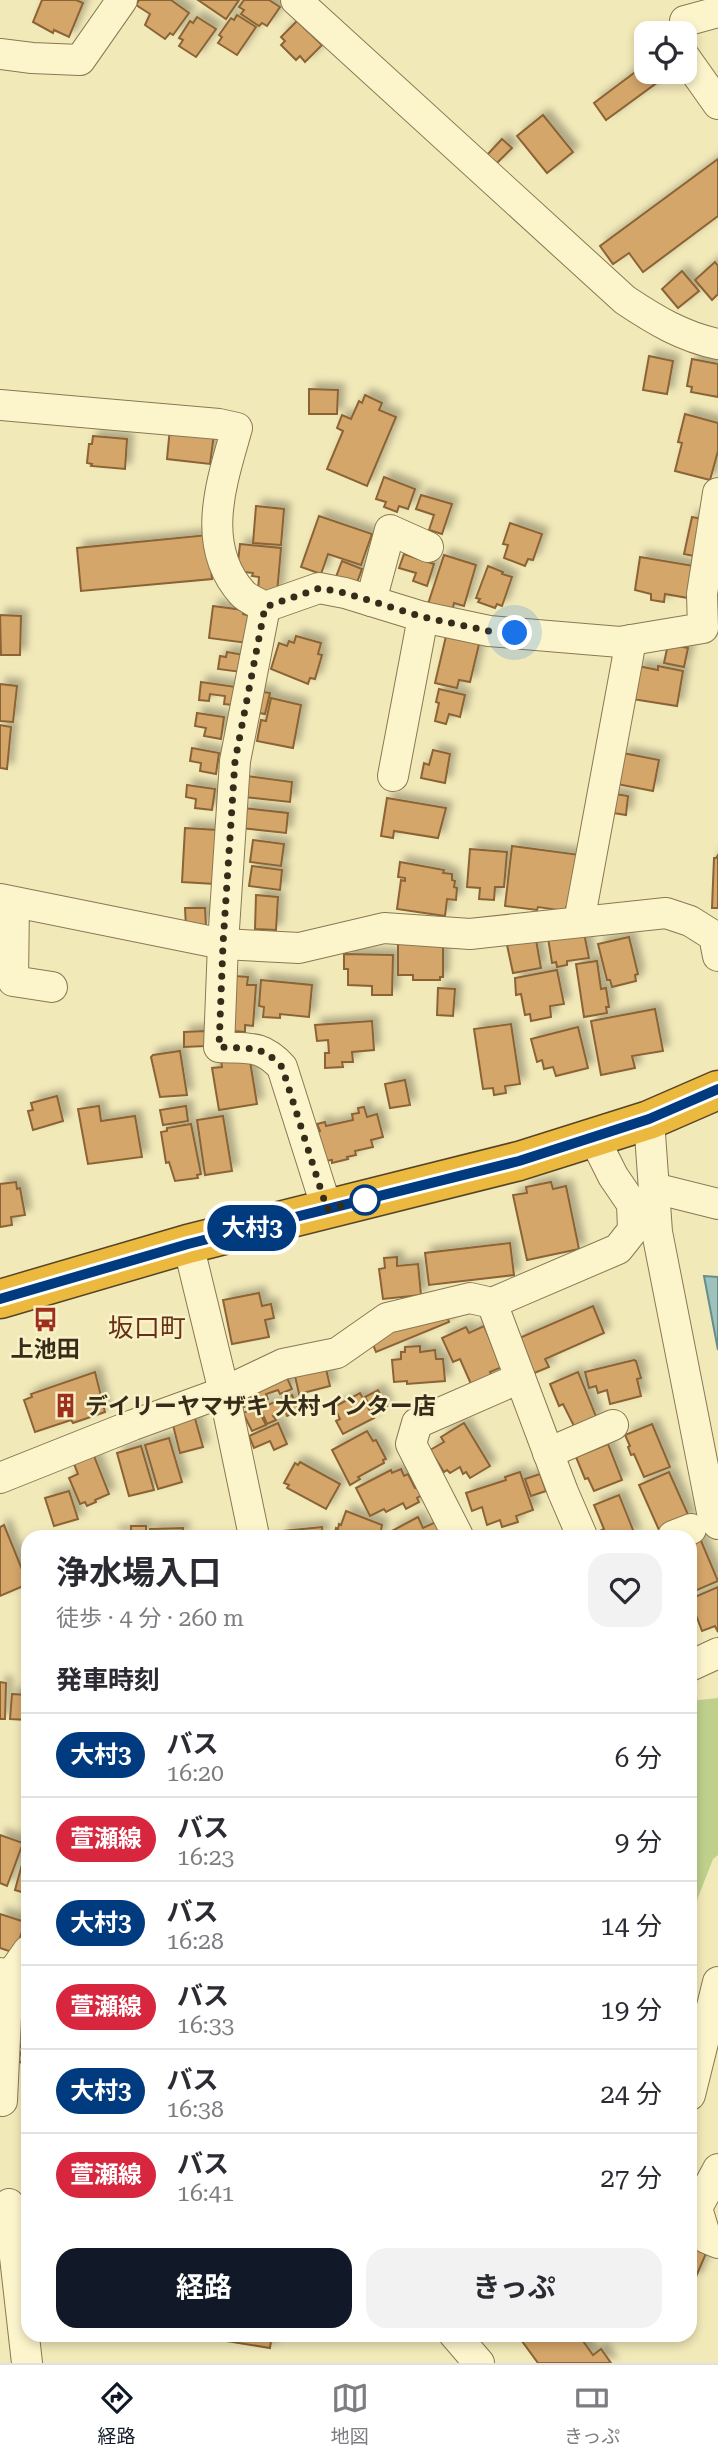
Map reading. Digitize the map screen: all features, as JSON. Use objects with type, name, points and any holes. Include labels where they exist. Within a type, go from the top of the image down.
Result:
[{"type":"highway","points":[[0,1299],[188,1244],[519,1161],[649,1119],[718,1090]]},
{"type":"street","points":[[0,54],[80,60],[122,0]]},
{"type":"street","points":[[296,0],[625,300],[657,322],[682,334],[695,340],[718,344]]},
{"type":"street","points":[[686,18],[718,12]]},
{"type":"street","points":[[697,75],[718,104]]},
{"type":"street","points":[[0,405],[205,422],[237,428],[217,497],[217,538],[224,565],[243,595],[265,607],[320,588],[423,617],[489,631],[620,642],[711,628],[702,594],[718,493]]},
{"type":"street","points":[[371,601],[390,530],[428,547]]},
{"type":"street","points":[[265,607],[235,761],[219,1047],[258,1049],[270,1054],[282,1067],[327,1209]]},
{"type":"street","points":[[393,776],[423,617]]},
{"type":"street","points":[[579,922],[631,640]]},
{"type":"street","points":[[52,986],[13,981],[7,901],[223,944],[299,948],[384,928],[470,934],[666,913],[690,920],[713,936],[718,956]]},
{"type":"street","points":[[649,1119],[657,1232],[712,1512],[694,1530]]},
{"type":"street","points":[[0,1478],[224,1392],[283,1364],[337,1353],[387,1318],[470,1298],[492,1303],[618,1250],[633,1230],[632,1204],[613,1176],[594,1138]]},
{"type":"street","points":[[654,1188],[718,1204]]},
{"type":"street","points":[[188,1244],[224,1392],[253,1530]]},
{"type":"street","points":[[492,1303],[580,1530]]},
{"type":"street","points":[[455,1530],[411,1444],[416,1423],[520,1378]]},
{"type":"street","points":[[548,1453],[614,1425]]},
{"type":"street","points":[[697,1663],[718,1653]]},
{"type":"street","points":[[1,2106],[4,1974],[16,1968],[21,1961]]},
{"type":"street","points":[[697,2067],[718,1982]]},
{"type":"street","points":[[718,2169],[697,2208],[706,2238],[718,2243]]},
{"type":"street","points":[[12,2204],[21,2299]]},
{"type":"street","points":[[25,2342],[27,2363]]},
{"type":"street","points":[[461,2342],[479,2363]]},
{"type":"green space","points":[[718,1698],[718,1855],[713,1859],[697,1900],[697,1700]]},
{"type":"water","points":[[704,1276],[718,1277],[718,1350]]},
{"type":"building","points":[[42,0],[76,0],[83,3],[69,37],[54,30],[53,33],[33,22]]},
{"type":"building","points":[[139,0],[171,0],[189,13],[173,35],[170,33],[165,39],[145,25],[150,14],[136,5]]},
{"type":"building","points":[[198,0],[239,0],[226,19]]},
{"type":"building","points":[[244,0],[269,0],[280,7],[267,26],[262,23],[259,26],[241,14],[244,10],[239,7]]},
{"type":"building","points":[[237,15],[256,27],[237,55],[218,43],[222,37],[219,35],[231,18],[234,20]]},
{"type":"building","points":[[197,17],[216,29],[196,57],[179,46],[183,40],[179,38],[190,21],[193,23]]},
{"type":"building","points":[[297,21],[322,45],[305,62],[300,56],[296,60],[281,45],[285,41],[281,37]]},
{"type":"building","points":[[634,73],[634,84],[655,84],[606,120],[594,103]]},
{"type":"building","points":[[543,115],[573,152],[547,173],[517,136]]},
{"type":"building","points":[[502,139],[512,148],[496,164],[487,155]]},
{"type":"building","points":[[718,159],[718,216],[643,272],[629,253],[613,264],[600,246]]},
{"type":"building","points":[[715,262],[718,266],[718,294],[712,300],[695,280]]},
{"type":"building","points":[[682,271],[699,291],[678,308],[662,289]]},
{"type":"building","points":[[649,356],[673,361],[667,394],[643,390]]},
{"type":"building","points":[[692,359],[718,364],[718,397],[691,392],[692,387],[687,386]]},
{"type":"building","points":[[309,389],[338,390],[337,414],[309,414]]},
{"type":"building","points":[[365,395],[382,403],[379,410],[396,417],[367,486],[327,469],[343,431],[337,428],[342,415],[351,419],[359,401],[362,403]]},
{"type":"building","points":[[685,414],[718,423],[718,451],[710,480],[675,471]]},
{"type":"building","points":[[170,428],[214,434],[210,464],[167,459]]},
{"type":"building","points":[[93,436],[127,439],[125,469],[91,466],[92,464],[87,463],[89,444],[92,444]]},
{"type":"building","points":[[384,477],[415,489],[408,509],[399,506],[397,512],[384,507],[386,502],[376,499]]},
{"type":"building","points":[[421,495],[452,504],[442,534],[429,530],[434,515],[416,509]]},
{"type":"building","points":[[256,506],[284,509],[281,545],[253,543]]},
{"type":"building","points":[[319,516],[372,534],[361,565],[328,554],[321,574],[301,567]]},
{"type":"building","points":[[692,517],[707,520],[699,557],[684,554]]},
{"type":"building","points":[[510,523],[542,534],[533,560],[528,559],[525,566],[504,558],[508,545],[503,544]]},
{"type":"building","points":[[208,535],[212,579],[81,591],[77,548]]},
{"type":"building","points":[[240,544],[281,548],[277,593],[258,591],[259,577],[252,576],[253,573],[237,571]]},
{"type":"building","points":[[404,554],[434,564],[427,586],[413,581],[416,573],[399,568]]},
{"type":"building","points":[[444,555],[476,565],[464,606],[454,603],[452,612],[428,604]]},
{"type":"building","points":[[640,557],[694,566],[688,598],[665,594],[664,602],[651,600],[651,594],[635,590]]},
{"type":"building","points":[[342,561],[362,569],[356,585],[336,577]]},
{"type":"building","points":[[488,566],[512,577],[502,606],[497,604],[495,608],[478,602],[480,599],[476,598]]},
{"type":"building","points":[[213,606],[243,610],[243,614],[250,616],[247,643],[209,638]]},
{"type":"building","points":[[0,615],[21,616],[20,655],[1,655]]},
{"type":"building","points":[[447,632],[480,640],[470,682],[459,680],[457,688],[435,683]]},
{"type":"building","points":[[296,636],[321,643],[318,654],[322,655],[315,679],[310,678],[308,684],[271,669],[279,643],[287,646],[289,641],[294,643]]},
{"type":"building","points":[[668,644],[688,648],[684,667],[664,663]]},
{"type":"building","points":[[227,652],[244,655],[241,672],[218,669],[220,656],[226,657]]},
{"type":"building","points":[[638,666],[658,670],[658,666],[683,671],[677,706],[632,699]]},
{"type":"building","points":[[201,682],[236,687],[233,705],[224,704],[225,696],[210,694],[209,701],[199,700]]},
{"type":"building","points":[[0,684],[17,686],[13,722],[0,721]]},
{"type":"building","points":[[439,689],[465,695],[460,717],[449,714],[446,724],[435,721]]},
{"type":"building","points":[[257,691],[270,693],[265,714],[253,712]]},
{"type":"building","points":[[271,698],[301,705],[293,748],[257,741],[261,720],[266,721]]},
{"type":"building","points":[[197,713],[224,717],[221,739],[204,736],[206,728],[195,726]]},
{"type":"building","points":[[0,725],[11,727],[7,769],[0,768]]},
{"type":"building","points":[[192,748],[219,753],[216,774],[200,771],[201,763],[190,761]]},
{"type":"building","points":[[433,750],[450,754],[445,783],[421,778],[424,763],[429,765]]},
{"type":"building","points":[[623,753],[659,760],[653,791],[617,784]]},
{"type":"building","points":[[247,776],[292,782],[290,802],[245,797]]},
{"type":"building","points":[[187,785],[215,789],[212,810],[195,808],[196,799],[186,797]]},
{"type":"building","points":[[609,793],[628,796],[626,815],[607,812]]},
{"type":"building","points":[[387,798],[446,808],[438,838],[394,831],[393,838],[381,836]]},
{"type":"building","points":[[243,808],[288,813],[286,833],[241,828]]},
{"type":"building","points":[[185,828],[218,830],[215,884],[182,882]]},
{"type":"building","points":[[253,840],[284,844],[281,866],[250,862]]},
{"type":"building","points":[[512,846],[580,855],[574,908],[566,907],[565,911],[505,906]]},
{"type":"building","points":[[470,849],[507,852],[504,887],[495,887],[494,900],[479,899],[480,888],[467,887]]},
{"type":"building","points":[[718,855],[718,908],[712,908],[714,858]]},
{"type":"building","points":[[400,862],[452,874],[454,887],[457,888],[456,900],[447,899],[445,916],[397,909],[401,880],[405,881],[405,878],[398,877]]},
{"type":"building","points":[[252,866],[282,870],[280,890],[249,886]]},
{"type":"building","points":[[256,895],[278,897],[276,930],[255,929]]},
{"type":"building","points":[[185,908],[205,908],[206,926],[186,927]]},
{"type":"building","points":[[584,933],[589,958],[567,961],[567,965],[557,967],[556,962],[552,963],[548,938]]},
{"type":"building","points":[[629,937],[638,974],[635,975],[636,981],[612,987],[610,980],[607,980],[598,944]]},
{"type":"building","points":[[536,940],[541,968],[513,973],[507,945]]},
{"type":"building","points":[[398,942],[443,942],[443,977],[440,977],[440,980],[413,980],[413,975],[398,975]]},
{"type":"building","points":[[344,954],[393,955],[392,995],[372,995],[372,986],[348,985]]},
{"type":"building","points":[[597,961],[601,989],[606,988],[609,1007],[606,1007],[607,1013],[584,1017],[576,964]]},
{"type":"building","points":[[557,970],[564,1004],[550,1006],[551,1017],[531,1021],[530,1014],[525,1015],[521,994],[516,995],[515,978]]},
{"type":"building","points":[[235,976],[248,977],[247,985],[256,985],[253,1026],[245,1025],[245,1032],[234,1031]]},
{"type":"building","points":[[261,980],[312,985],[309,1017],[280,1014],[280,1018],[263,1017],[264,1007],[259,1006]]},
{"type":"building","points":[[438,988],[455,989],[453,1016],[437,1015]]},
{"type":"building","points":[[655,1009],[663,1051],[632,1056],[635,1068],[601,1075],[591,1021]]},
{"type":"building","points":[[372,1021],[374,1050],[352,1052],[353,1062],[342,1062],[343,1067],[325,1068],[325,1053],[329,1053],[328,1040],[317,1041],[315,1025]]},
{"type":"building","points":[[511,1024],[520,1084],[505,1086],[506,1093],[494,1095],[493,1088],[483,1089],[474,1029]]},
{"type":"building","points":[[578,1027],[588,1068],[556,1076],[553,1067],[544,1069],[542,1060],[537,1062],[531,1039]]},
{"type":"building","points":[[205,1031],[205,1046],[184,1047],[184,1032]]},
{"type":"building","points":[[180,1051],[187,1095],[160,1097],[151,1057]]},
{"type":"building","points":[[249,1055],[257,1104],[219,1110],[212,1068],[222,1067],[221,1060]]},
{"type":"building","points":[[405,1080],[410,1105],[390,1108],[385,1084]]},
{"type":"building","points":[[57,1096],[63,1121],[33,1130],[28,1111],[33,1110],[31,1103]]},
{"type":"building","points":[[99,1106],[101,1121],[135,1116],[142,1157],[88,1164],[78,1109]]},
{"type":"building","points":[[186,1106],[188,1121],[163,1125],[160,1110]]},
{"type":"building","points":[[364,1107],[367,1117],[377,1114],[383,1137],[371,1140],[373,1147],[355,1151],[356,1155],[347,1157],[348,1159],[332,1163],[332,1160],[325,1161],[317,1124],[325,1122],[326,1126],[353,1120],[352,1114],[359,1113],[358,1108]]},
{"type":"building","points":[[223,1116],[232,1171],[205,1175],[197,1120]]},
{"type":"building","points":[[191,1124],[201,1174],[197,1175],[198,1178],[175,1181],[169,1162],[166,1163],[161,1132],[167,1131],[167,1128]]},
{"type":"building","points":[[16,1182],[17,1189],[20,1188],[25,1215],[11,1217],[12,1225],[0,1227],[0,1184]]},
{"type":"building","points":[[551,1182],[553,1189],[566,1186],[579,1249],[527,1260],[513,1195],[527,1193],[526,1187]]},
{"type":"building","points":[[510,1243],[514,1275],[429,1285],[425,1253]]},
{"type":"building","points":[[397,1257],[397,1266],[418,1264],[421,1295],[383,1299],[379,1269],[385,1268],[384,1258]]},
{"type":"building","points":[[259,1293],[262,1306],[271,1304],[274,1318],[265,1320],[269,1337],[232,1344],[223,1300]]},
{"type":"building","points":[[593,1306],[604,1333],[545,1359],[549,1367],[532,1374],[517,1339]]},
{"type":"building","points":[[445,1311],[449,1322],[376,1352],[370,1337]]},
{"type":"building","points":[[484,1326],[502,1367],[490,1372],[492,1376],[471,1384],[460,1359],[453,1362],[442,1338],[466,1327],[469,1333]]},
{"type":"building","points":[[420,1346],[420,1352],[435,1350],[436,1359],[443,1359],[445,1381],[407,1384],[407,1381],[394,1382],[392,1360],[401,1359],[401,1352],[405,1352],[405,1347]]},
{"type":"building","points":[[634,1360],[641,1378],[637,1379],[641,1396],[610,1404],[607,1390],[598,1393],[596,1386],[589,1388],[585,1372]]},
{"type":"building","points":[[326,1369],[330,1386],[299,1394],[295,1376]]},
{"type":"building","name":"デイリーヤマザキ 大村インター店","points":[[95,1372],[105,1412],[35,1432],[24,1400],[32,1397],[31,1394]]},
{"type":"building","points":[[578,1372],[597,1419],[575,1428],[563,1404],[559,1406],[550,1384]]},
{"type":"building","points":[[285,1373],[292,1389],[280,1394],[278,1390],[266,1394],[268,1399],[260,1403],[253,1387]]},
{"type":"building","points":[[247,1388],[254,1404],[244,1407],[238,1392]]},
{"type":"building","points":[[378,1390],[387,1406],[374,1413],[365,1397]]},
{"type":"building","points":[[360,1393],[374,1418],[343,1434],[336,1421],[340,1419],[334,1407]]},
{"type":"building","points":[[292,1395],[299,1411],[287,1416],[285,1411],[273,1416],[276,1420],[267,1424],[260,1408]]},
{"type":"building","points":[[257,1407],[266,1425],[252,1431],[243,1413]]},
{"type":"building","points":[[194,1415],[203,1447],[180,1453],[172,1421]]},
{"type":"building","points":[[278,1423],[287,1444],[274,1450],[270,1441],[254,1448],[249,1436]]},
{"type":"building","points":[[464,1423],[490,1466],[470,1478],[466,1472],[463,1474],[460,1467],[450,1473],[447,1470],[444,1472],[430,1450],[444,1442],[441,1437]]},
{"type":"building","points":[[652,1424],[670,1467],[644,1477],[634,1454],[631,1455],[625,1435]]},
{"type":"building","points":[[367,1431],[373,1441],[376,1440],[386,1459],[350,1485],[332,1450]]},
{"type":"building","points":[[169,1438],[182,1482],[158,1489],[145,1445]]},
{"type":"building","points":[[608,1444],[622,1480],[594,1491],[588,1478],[585,1479],[576,1457]]},
{"type":"building","points":[[141,1446],[154,1490],[129,1496],[117,1453]]},
{"type":"building","points":[[94,1456],[109,1494],[87,1506],[85,1502],[80,1504],[69,1478],[78,1474],[74,1464]]},
{"type":"building","points":[[300,1462],[340,1484],[326,1509],[287,1488],[289,1485],[284,1483],[295,1463],[298,1465]]},
{"type":"building","points":[[401,1469],[404,1476],[408,1474],[415,1488],[418,1487],[422,1495],[417,1498],[419,1502],[406,1509],[403,1503],[386,1512],[384,1509],[370,1516],[356,1488],[391,1470],[392,1473]]},
{"type":"building","points":[[520,1472],[533,1510],[516,1516],[518,1522],[502,1527],[500,1520],[487,1525],[482,1507],[472,1511],[466,1493],[506,1480],[505,1477]]},
{"type":"building","points":[[669,1472],[690,1519],[659,1530],[639,1485]]},
{"type":"building","points":[[540,1474],[546,1491],[531,1496],[525,1479]]},
{"type":"building","points":[[69,1491],[78,1519],[54,1526],[45,1498]]},
{"type":"building","points":[[619,1495],[633,1530],[602,1530],[604,1529],[594,1505]]},
{"type":"building","points":[[346,1511],[382,1525],[381,1530],[336,1530],[341,1525]]},
{"type":"building","points":[[418,1517],[423,1528],[438,1521],[442,1530],[394,1530]]},
{"type":"building","points":[[4,1525],[21,1567],[21,1587],[0,1596],[0,1527]]},
{"type":"building","points":[[131,1526],[146,1526],[146,1530],[131,1530]]},
{"type":"building","points":[[322,1527],[322,1530],[293,1530]]},
{"type":"building","points":[[183,1528],[183,1530],[150,1530]]},
{"type":"building","points":[[699,1536],[718,1581],[697,1590]]},
{"type":"building","points":[[718,1587],[718,1632],[715,1626],[702,1631],[697,1618],[697,1596]]},
{"type":"building","points":[[0,1682],[6,1683],[5,1719],[0,1719]]},
{"type":"building","points":[[12,1694],[21,1695],[21,1720],[10,1719]]},
{"type":"building","points":[[0,1835],[21,1842],[21,1848],[7,1886],[0,1883]]},
{"type":"building","points":[[21,1868],[21,1892],[15,1890]]},
{"type":"building","points":[[0,1914],[21,1921],[21,1934],[15,1953],[0,1948]]},
{"type":"building","points":[[697,2247],[707,2251],[697,2274]]},
{"type":"building","points":[[232,2342],[271,2342],[270,2348]]},
{"type":"building","points":[[523,2342],[584,2342],[593,2355],[601,2349],[611,2363],[538,2363]]},
{"type":"bus line","name":"大村3","points":[[0,1299],[188,1244],[519,1161],[649,1119],[718,1089]]},
{"type":"place","name":"上池田","points":[[45,1319]]},
{"type":"place","name":"デイリーヤマザキ 大村インター店","points":[[65,1406]]},
{"type":"district","name":"坂口町","points":[[147,1328]]},
{"type":"route","points":[[365,1200],[327,1209],[282,1067],[270,1054],[258,1049],[219,1047],[235,761],[265,607],[320,588],[423,617],[489,631],[515,633]]}]
